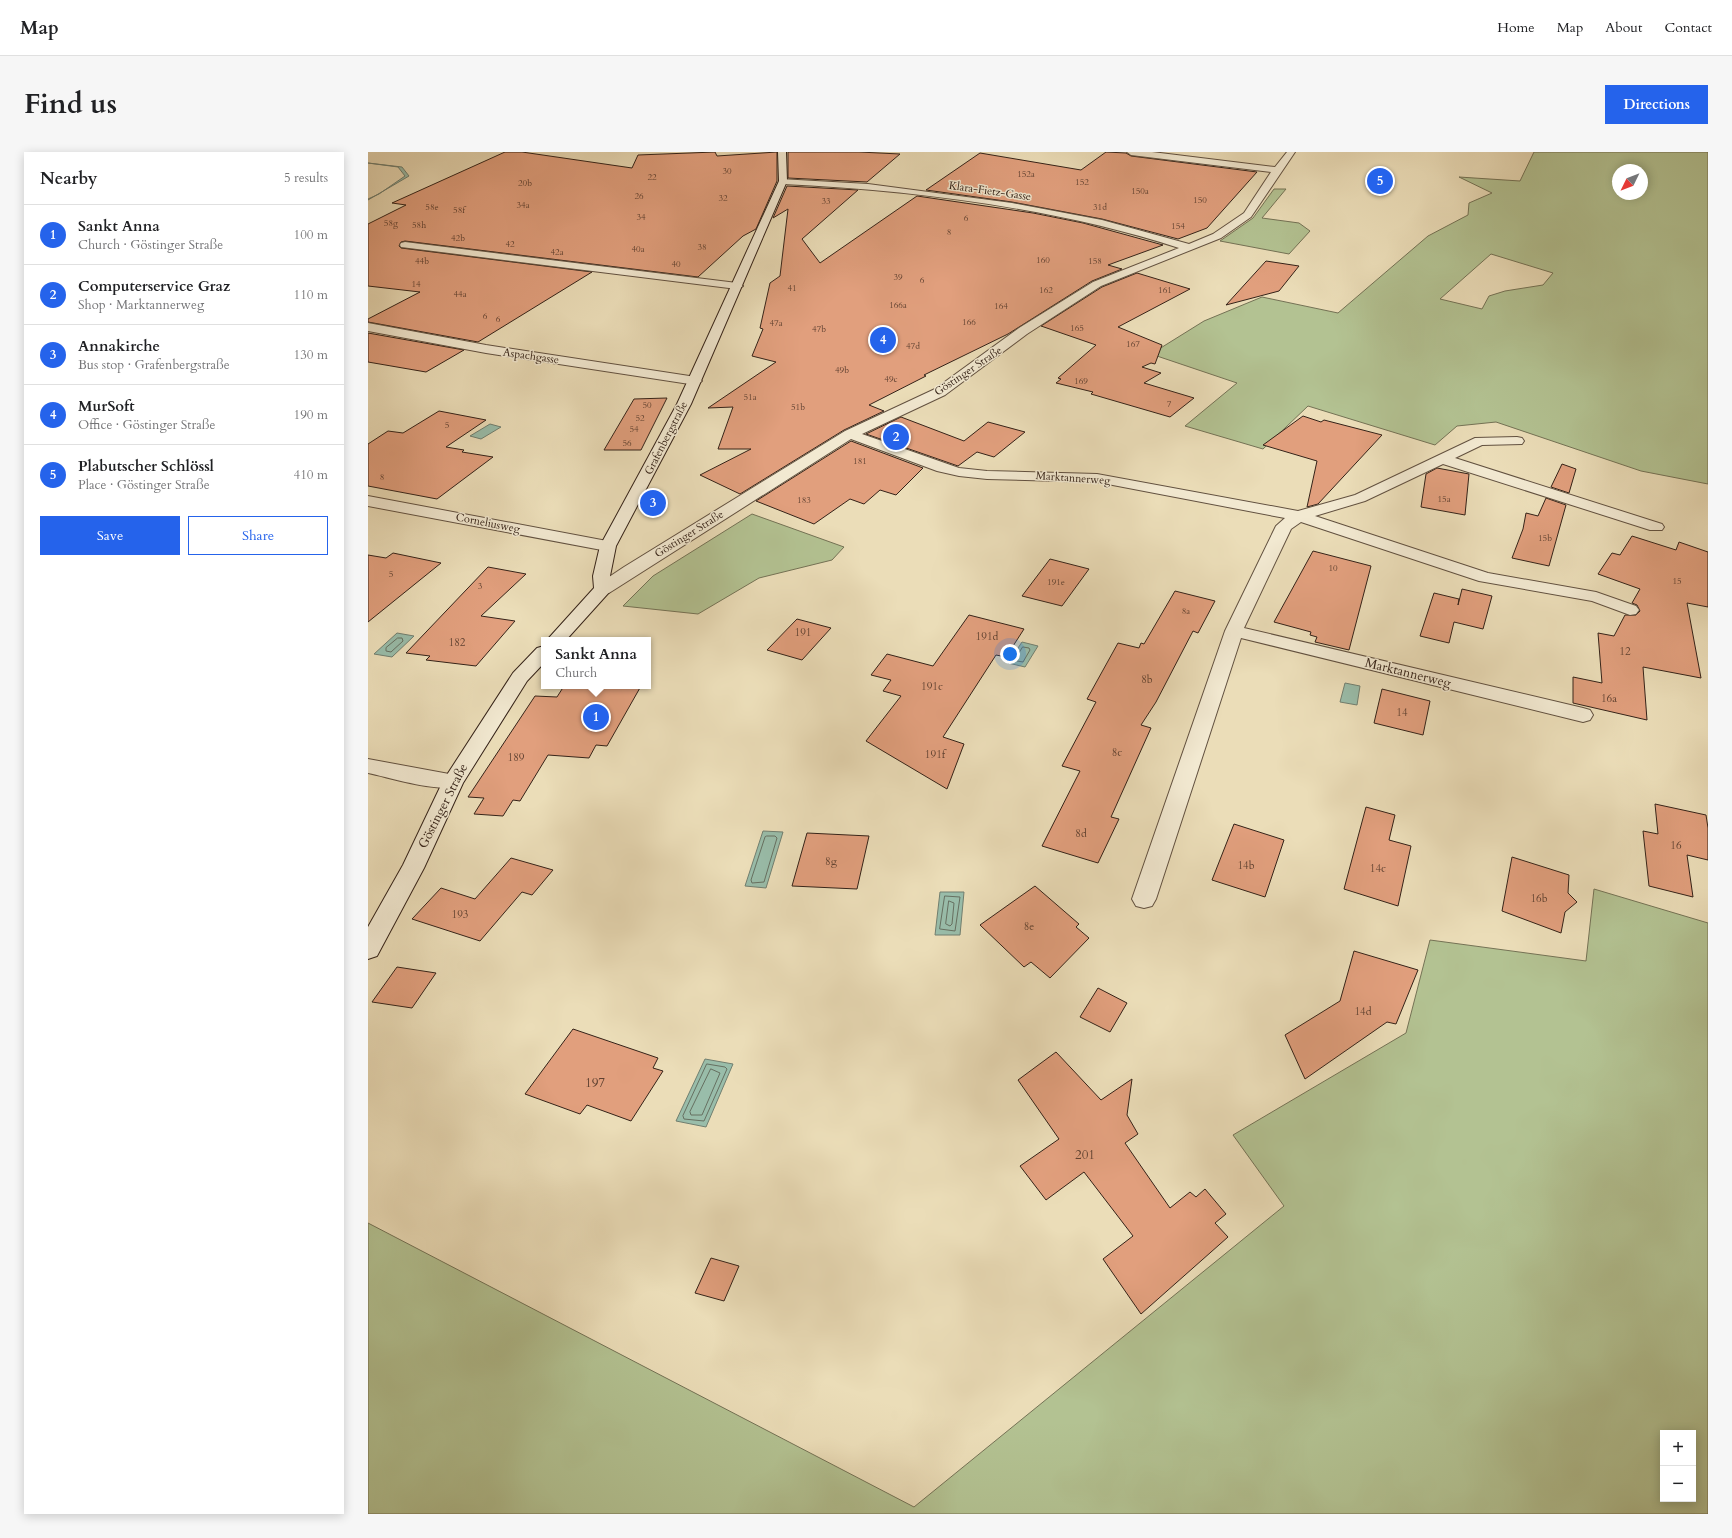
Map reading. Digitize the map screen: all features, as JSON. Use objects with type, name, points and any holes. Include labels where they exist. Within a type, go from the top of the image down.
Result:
[{"type":"street","name":"Grafenbergstraße","points":[[604,589],[602,582],[607,546],[647,476],[696,380],[783,182],[782,152]]},
{"type":"street","points":[[1131,152],[1277,170]]},
{"type":"street","name":"Göstinger Straße","points":[[559,637],[604,589],[630,570],[850,434],[940,392],[1023,332],[1097,284],[1217,236],[1248,215],[1277,170],[1291,152]]},
{"type":"street","name":"Klara-Fietz-Gasse","points":[[783,182],[874,187],[1014,206],[1104,222],[1189,248]]},
{"type":"street","points":[[405,245],[737,286]]},
{"type":"street","name":"Aspachgasse","points":[[368,327],[486,349],[696,380]]},
{"type":"street","name":"Marktannerweg","points":[[850,434],[942,468],[959,472],[987,475],[1097,478],[1299,516],[1485,577],[1596,597],[1630,610]]},
{"type":"street","name":"Marktannerweg","points":[[1144,899],[1234,630],[1284,526],[1299,516],[1360,498],[1480,441],[1517,442]]},
{"type":"street","points":[[1443,459],[1656,527]]},
{"type":"street","name":"Corneliusweg","points":[[368,501],[607,546]]},
{"type":"street","name":"Marktannerweg","points":[[1234,630],[1583,715]]},
{"type":"street","name":"Göstinger Straße","points":[[368,949],[413,868],[453,781],[520,677],[541,655]]},
{"type":"street","points":[[368,766],[431,779],[453,781]]},
{"type":"shaded area","points":[[1534,152],[1708,152],[1708,484],[1641,471],[1496,422],[1457,426],[1435,445],[1308,406],[1263,449],[1185,426],[1237,383],[1151,354],[1204,321],[1262,297],[1338,313],[1428,236],[1468,215],[1469,203],[1492,193],[1459,177],[1520,181]],"holes":[[[1491,254],[1553,273],[1543,285],[1505,291],[1489,296],[1482,309],[1440,299]]]},
{"type":"shaded area","points":[[1274,189],[1286,189],[1262,218],[1299,223],[1310,231],[1289,254],[1220,241],[1253,218]]},
{"type":"shaded area","points":[[752,514],[844,547],[832,560],[759,578],[698,614],[623,606],[653,576]]},
{"type":"shaded area","points":[[1594,889],[1708,923],[1708,1514],[368,1514],[368,1223],[914,1507],[1284,1206],[1233,1135],[1406,1033],[1430,940],[1586,961]]},
{"type":"water","points":[[368,163],[402,167],[409,176],[383,191],[405,176],[398,167]]},
{"type":"water","points":[[490,424],[501,427],[481,439],[470,436]]},
{"type":"water","points":[[397,633],[414,636],[392,657],[374,654]]},
{"type":"water","points":[[1022,642],[1038,646],[1025,667],[1008,663]]},
{"type":"water","points":[[1345,683],[1360,686],[1357,705],[1340,702]]},
{"type":"water","points":[[763,831],[783,832],[766,888],[745,886]]},
{"type":"water","points":[[940,892],[964,892],[960,935],[935,935]]},
{"type":"water","points":[[705,1059],[733,1064],[706,1127],[676,1121]]},
{"type":"building","points":[[505,152],[522,152],[632,168],[638,155],[715,152],[717,156],[777,152],[777,181],[756,229],[743,236],[698,277],[405,241],[401,242],[399,246],[401,248],[592,272],[478,342],[368,322],[368,319],[420,292],[368,286],[368,224],[406,205],[392,203]]},
{"type":"building","points":[[788,152],[859,152],[900,154],[867,182],[788,178]]},
{"type":"building","points":[[1106,152],[1126,153],[1131,156],[1257,172],[1207,228],[1178,239],[1102,219],[1012,202],[926,190],[980,153],[1081,170]]},
{"type":"building","points":[[787,186],[858,190],[802,239],[820,263],[917,196],[1033,213],[1083,223],[1163,245],[1108,265],[1122,269],[1092,281],[1008,334],[924,375],[926,376],[869,405],[884,411],[844,430],[740,494],[700,475],[751,449],[718,449],[733,407],[708,408],[776,362],[752,356],[763,329],[760,328],[770,283],[780,276],[788,209],[773,218]]},
{"type":"building","points":[[1266,261],[1299,266],[1279,291],[1226,305]]},
{"type":"building","points":[[1137,273],[1190,289],[1118,327],[1162,345],[1155,364],[1151,363],[1142,367],[1161,373],[1144,383],[1194,398],[1170,417],[1091,394],[1093,392],[1056,383],[1061,379],[1058,378],[1096,345],[1041,326],[1102,287]]},
{"type":"building","points":[[368,333],[464,350],[426,372],[368,362]]},
{"type":"building","points":[[667,398],[641,450],[604,450],[634,399]]},
{"type":"building","points":[[439,411],[486,420],[446,447],[464,450],[462,452],[493,457],[437,499],[368,486],[368,444],[388,431],[403,433]]},
{"type":"building","points":[[1303,416],[1321,422],[1324,420],[1382,435],[1318,504],[1307,507],[1317,461],[1263,445]]},
{"type":"building","points":[[901,417],[964,441],[988,422],[1025,432],[994,457],[977,452],[958,466],[866,434]]},
{"type":"building","points":[[851,441],[923,468],[896,495],[880,490],[864,504],[850,499],[814,524],[756,501]]},
{"type":"building","points":[[1562,464],[1576,469],[1569,493],[1551,487]]},
{"type":"building","points":[[1437,468],[1469,474],[1465,515],[1421,507],[1426,474]]},
{"type":"building","points":[[1546,498],[1566,505],[1549,566],[1512,558],[1523,529],[1526,513],[1538,516]]},
{"type":"building","points":[[1632,536],[1676,550],[1679,542],[1708,552],[1708,607],[1687,603],[1701,678],[1643,667],[1647,720],[1573,703],[1573,677],[1602,683],[1598,633],[1614,636],[1625,615],[1636,615],[1640,611],[1637,605],[1632,603],[1640,589],[1598,574],[1612,553],[1620,555]]},
{"type":"building","points":[[1313,551],[1371,566],[1349,650],[1315,642],[1317,637],[1310,635],[1311,632],[1274,622]]},
{"type":"building","points":[[393,553],[441,563],[368,622],[368,555],[386,558]]},
{"type":"building","points":[[1050,559],[1089,569],[1062,606],[1022,596]]},
{"type":"building","points":[[488,567],[526,574],[481,616],[515,621],[476,666],[426,660],[430,656],[406,653]]},
{"type":"building","points":[[1462,589],[1492,596],[1483,629],[1454,622],[1449,643],[1420,636],[1434,593],[1459,599],[1458,605]]},
{"type":"building","points":[[1175,591],[1215,601],[1198,633],[1193,631],[1156,702],[1141,725],[1151,728],[1111,817],[1119,819],[1098,863],[1042,846],[1080,771],[1062,766],[1096,702],[1087,699],[1118,643],[1139,648],[1141,643],[1144,644]]},
{"type":"building","points":[[969,615],[1024,629],[1006,657],[996,655],[943,737],[964,744],[947,789],[866,741],[901,696],[883,691],[891,680],[871,675],[887,654],[933,666]]},
{"type":"building","points":[[797,619],[831,628],[802,660],[767,650]]},
{"type":"building","points":[[562,689],[639,689],[607,746],[596,745],[589,758],[548,755],[520,801],[513,800],[503,816],[474,814],[484,798],[468,797],[535,696],[557,697]]},
{"type":"building","points":[[1382,689],[1430,701],[1423,735],[1374,723]]},
{"type":"building","points":[[1655,804],[1706,815],[1708,828],[1708,860],[1687,855],[1693,897],[1649,886],[1643,831],[1658,834]]},
{"type":"building","points":[[1366,807],[1395,815],[1389,840],[1411,846],[1398,906],[1344,889]]},
{"type":"building","points":[[1234,824],[1284,840],[1265,897],[1212,880]]},
{"type":"building","points":[[807,833],[869,836],[857,889],[792,886]]},
{"type":"building","points":[[1512,857],[1569,875],[1568,893],[1577,902],[1565,912],[1561,933],[1502,911]]},
{"type":"building","points":[[511,858],[553,870],[532,895],[522,892],[480,941],[412,919],[441,888],[475,899]]},
{"type":"building","points":[[1035,886],[1079,924],[1076,927],[1089,938],[1050,978],[1031,962],[1024,967],[980,925]]},
{"type":"building","points":[[1354,951],[1418,970],[1396,1024],[1387,1022],[1305,1079],[1285,1035],[1340,1001]]},
{"type":"building","points":[[397,967],[436,973],[412,1008],[372,1002]]},
{"type":"building","points":[[1098,988],[1127,1003],[1110,1032],[1080,1017]]},
{"type":"building","points":[[573,1029],[658,1058],[653,1068],[663,1071],[631,1121],[587,1105],[580,1114],[525,1094]]},
{"type":"building","points":[[1056,1052],[1101,1100],[1132,1079],[1127,1115],[1138,1134],[1125,1143],[1170,1208],[1190,1192],[1196,1197],[1205,1189],[1226,1214],[1215,1223],[1228,1237],[1141,1314],[1103,1259],[1133,1236],[1084,1172],[1046,1200],[1020,1166],[1059,1139],[1018,1080]]},
{"type":"building","points":[[711,1258],[739,1266],[724,1301],[695,1293]]},
{"type":"place","name":"Plabutscher Schlössl","points":[[1380,181]]},
{"type":"place","name":"MurSoft","points":[[883,340]]},
{"type":"place","name":"Computerservice Graz","points":[[896,437]]},
{"type":"place","name":"Annakirche","points":[[653,503]]},
{"type":"place","name":"Sankt Anna","points":[[596,717]]}]
